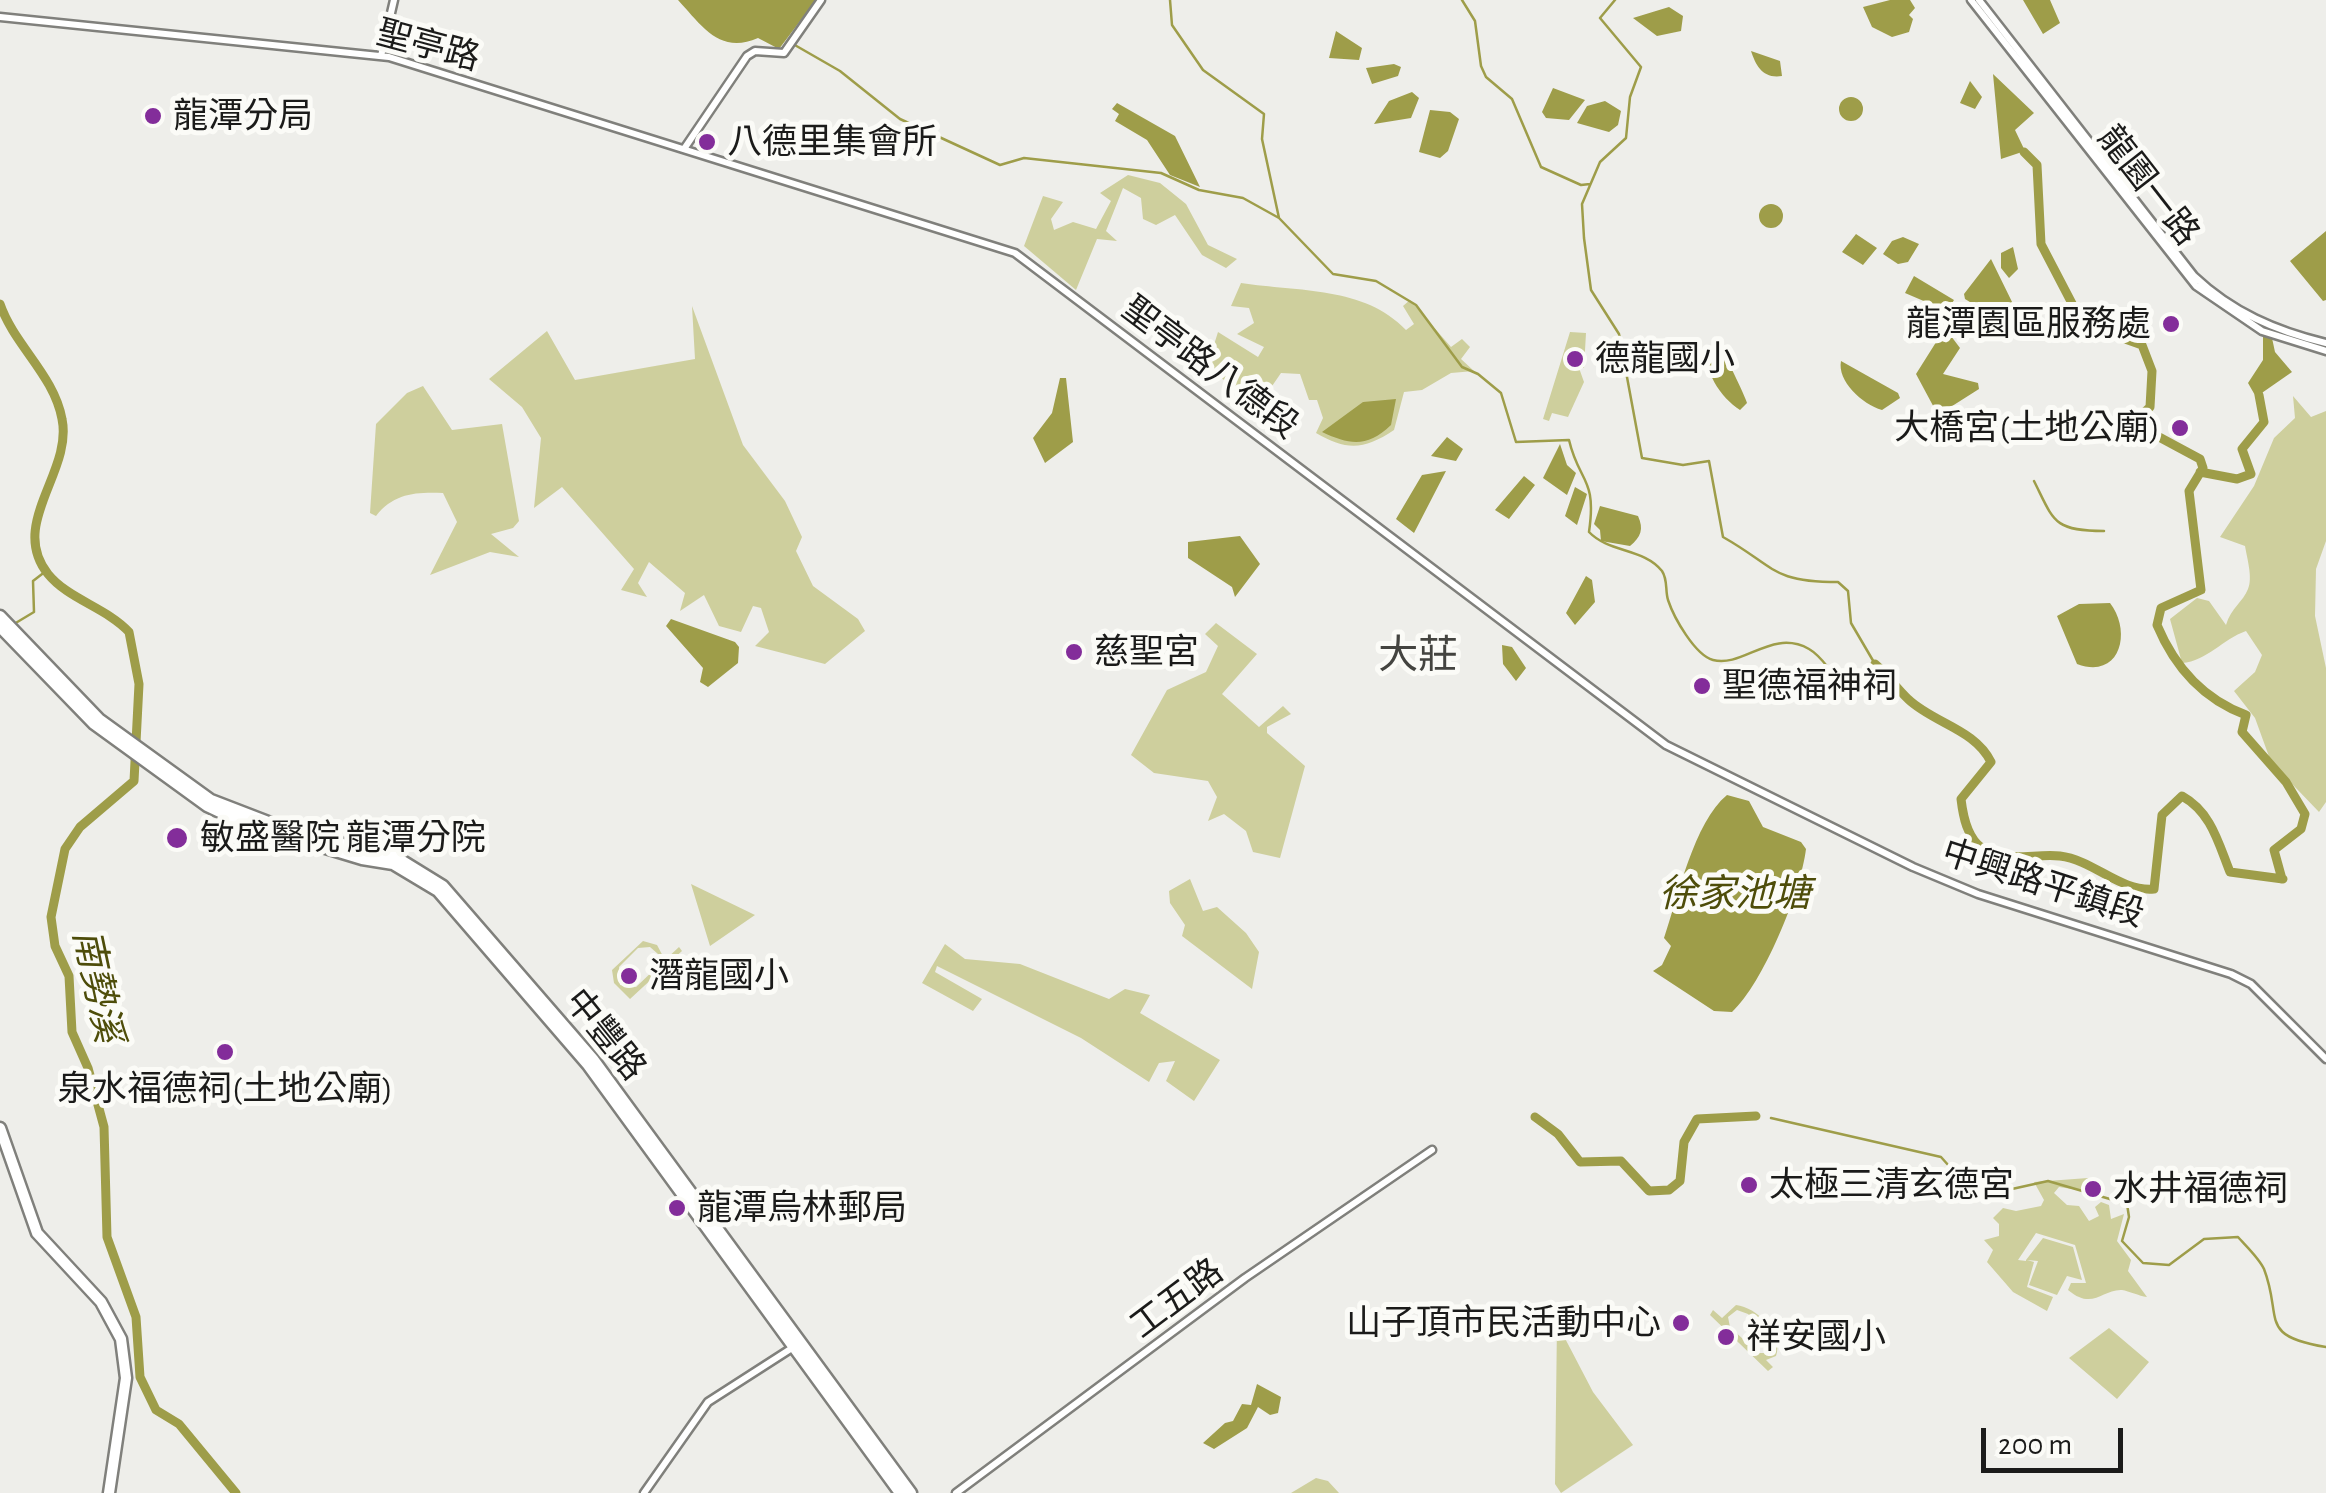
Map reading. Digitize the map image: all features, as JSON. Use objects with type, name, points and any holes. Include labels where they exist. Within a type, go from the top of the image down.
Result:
[{"type":"main road","points":[[0,616],[94,724],[144,758]]},
{"type":"main road","points":[[0,627],[37,660]]},
{"type":"main road","name":"中豐路","points":[[144,758],[207,806],[243,824],[362,859],[393,864],[438,891],[588,1064],[900,1493]]},
{"type":"main road","name":"中豐路","points":[[144,758],[246,817],[364,852],[396,857],[443,886],[593,1059],[911,1493]]},
{"type":"main road","points":[[0,1128],[37,1232],[113,1322],[124,1352],[126,1378],[109,1493]]},
{"type":"street","points":[[381,56],[394,0]]},
{"type":"street","points":[[684,149],[747,56],[754,51],[784,52],[821,0]]},
{"type":"street","name":"龍園一路","points":[[1971,0],[2196,286],[2262,332],[2326,347]]},
{"type":"street","name":"龍園一路","points":[[1979,0],[2194,276],[2262,323],[2326,347]]},
{"type":"street","name":"聖亭路","points":[[0,17],[381,56],[600,124]]},
{"type":"street","name":"聖亭路八德段","points":[[600,124],[1014,253],[1630,720],[1726,778]]},
{"type":"street","name":"中興路平鎮段","points":[[1726,778],[1978,894],[2231,974],[2251,984],[2326,1059]]},
{"type":"street","name":"工五路","points":[[956,1493],[1245,1278],[1432,1150]]},
{"type":"street","points":[[644,1493],[708,1402],[792,1348]]},
{"type":"green space","points":[[1128,175],[1160,183],[1186,204],[1208,245],[1237,259],[1226,268],[1202,255],[1175,215],[1156,225],[1143,219],[1141,198],[1123,188],[1106,231],[1117,241],[1097,239],[1076,290],[1024,246],[1043,196],[1063,202],[1051,219],[1054,230],[1073,222],[1096,229],[1111,201],[1100,193]]},
{"type":"green space","points":[[1241,283],[1351,298],[1371,305],[1406,330],[1414,324],[1403,306],[1410,300],[1451,347],[1462,339],[1470,347],[1461,359],[1474,371],[1451,373],[1422,390],[1404,392],[1394,430],[1383,437],[1355,446],[1337,443],[1316,433],[1323,418],[1317,400],[1309,400],[1300,374],[1281,373],[1270,389],[1239,388],[1206,370],[1218,332],[1258,357],[1264,347],[1237,334],[1254,323],[1249,308],[1231,306]]},
{"type":"green space","points":[[692,306],[743,445],[785,501],[802,537],[796,551],[813,586],[858,619],[865,631],[825,664],[755,646],[769,632],[761,608],[753,606],[741,632],[719,626],[704,595],[680,611],[685,593],[649,562],[638,583],[647,597],[621,590],[634,569],[562,487],[534,508],[541,438],[522,407],[489,379],[547,331],[575,380],[695,359]]},
{"type":"green space","points":[[1570,332],[1586,333],[1584,368],[1579,368],[1584,382],[1568,417],[1552,413],[1549,421],[1543,419]]},
{"type":"green space","points":[[423,386],[452,430],[502,424],[519,521],[513,528],[491,534],[519,557],[490,552],[430,575],[457,522],[443,493],[406,496],[390,503],[376,516],[370,513],[376,424],[407,393]]},
{"type":"green space","points":[[2293,396],[2311,417],[2326,411],[2326,541],[2316,569],[2315,616],[2326,668],[2326,802],[2319,812],[2271,762],[2255,718],[2234,691],[2255,672],[2262,655],[2246,631],[2199,658],[2182,663],[2170,619],[2197,598],[2209,601],[2226,625],[2246,594],[2250,579],[2245,546],[2220,537],[2254,486],[2274,438],[2295,418]]},
{"type":"green space","points":[[1216,623],[1257,654],[1222,694],[1259,727],[1283,706],[1291,714],[1267,727],[1267,733],[1305,766],[1280,858],[1253,852],[1246,831],[1224,814],[1208,821],[1217,797],[1208,781],[1154,773],[1131,755],[1167,690],[1206,672],[1218,646],[1205,634]]},
{"type":"green space","points":[[1190,879],[1203,911],[1217,907],[1246,933],[1259,952],[1252,989],[1182,936],[1185,925],[1170,903],[1169,891]]},
{"type":"green space","points":[[691,884],[755,915],[710,946]]},
{"type":"green space","points":[[643,941],[657,945],[665,960],[679,947],[682,951],[630,999],[614,983],[612,970]],"holes":[[[650,947],[658,954],[656,968],[636,987],[620,985],[619,967],[638,948]]]},
{"type":"green space","points":[[945,944],[965,959],[1020,964],[1109,999],[1125,989],[1150,995],[1140,1013],[1220,1060],[1194,1101],[1166,1081],[1175,1061],[1159,1063],[1149,1082],[1081,1038],[937,966],[935,972],[982,999],[973,1011],[922,983]]},
{"type":"green space","points":[[2088,1178],[2093,1181],[2085,1191],[2059,1187],[2054,1193],[2067,1205],[2079,1206],[2089,1221],[2099,1216],[2095,1207],[2101,1202],[2109,1205],[2111,1219],[2124,1214],[2117,1241],[2131,1260],[2128,1271],[2147,1297],[2122,1290],[2091,1299],[2077,1296],[2068,1290],[2071,1283],[2086,1283],[2075,1245],[2036,1233],[2018,1260],[2026,1261],[2043,1238],[2073,1247],[2082,1280],[2067,1276],[2057,1295],[2029,1285],[2038,1261],[2027,1260],[2034,1262],[2027,1287],[2053,1297],[2047,1311],[2013,1292],[1987,1262],[1993,1250],[1984,1240],[1999,1236],[1999,1224],[1993,1218],[2003,1208],[2016,1211],[2041,1206],[2044,1200],[2034,1182]]},
{"type":"green space","points":[[1736,1305],[1760,1316],[1776,1339],[1776,1356],[1766,1360],[1773,1367],[1768,1371],[1710,1315],[1713,1310],[1722,1318]],"holes":[[[1737,1310],[1748,1314],[1771,1336],[1771,1353],[1758,1353],[1730,1327],[1728,1317]]]},
{"type":"green space","points":[[1557,1323],[1593,1392],[1633,1445],[1561,1493],[1555,1484]]},
{"type":"green space","points":[[2109,1328],[2149,1362],[2117,1399],[2069,1358]]},
{"type":"green space","points":[[1316,1478],[1328,1481],[1339,1493],[1291,1493]]},
{"type":"water","points":[[678,0],[816,0],[779,49],[758,38],[733,43],[722,40],[704,28]]},
{"type":"water","points":[[1910,0],[1915,8],[1909,15],[1913,19],[1909,32],[1892,37],[1872,27],[1863,7]]},
{"type":"water","points":[[2023,0],[2050,0],[2060,23],[2043,34]]},
{"type":"water","points":[[1669,7],[1683,16],[1681,31],[1657,36],[1633,18]]},
{"type":"water","points":[[1336,31],[1362,48],[1359,60],[1329,58]]},
{"type":"water","points":[[1751,51],[1780,61],[1782,76],[1761,70]]},
{"type":"water","points":[[1394,64],[1401,67],[1398,76],[1372,84],[1366,68]]},
{"type":"water","points":[[1993,74],[2034,113],[2015,130],[2025,151],[2001,159]]},
{"type":"water","points":[[1970,81],[1982,97],[1975,109],[1960,103]]},
{"type":"water","points":[[1553,88],[1585,100],[1569,120],[1546,118],[1542,112]]},
{"type":"water","points":[[1412,92],[1419,98],[1411,118],[1374,124],[1389,101]]},
{"type":"water","points":[[1851,97],[1863,109],[1851,121],[1839,109]]},
{"type":"water","points":[[1605,101],[1621,111],[1618,125],[1609,132],[1577,123],[1587,106]]},
{"type":"water","points":[[1117,103],[1175,136],[1200,187],[1170,175],[1147,140],[1115,121],[1119,114],[1112,109]]},
{"type":"water","points":[[1430,110],[1450,112],[1459,119],[1448,151],[1440,158],[1419,152]]},
{"type":"water","points":[[1771,204],[1783,216],[1771,228],[1759,216]]},
{"type":"water","points":[[2326,231],[2326,300],[2323,301],[2290,261]]},
{"type":"water","points":[[1856,234],[1877,248],[1863,265],[1842,252]]},
{"type":"water","points":[[1903,237],[1919,244],[1908,262],[1898,264],[1883,254],[1892,241]]},
{"type":"water","points":[[2013,247],[2018,269],[2009,278],[2001,268],[2001,253]]},
{"type":"water","points":[[1991,259],[2015,308],[2015,317],[1986,312],[1965,299],[1964,294]]},
{"type":"water","points":[[1914,276],[1954,300],[1947,311],[1905,293]]},
{"type":"water","points":[[1945,328],[1960,348],[1943,374],[1978,383],[1979,389],[1938,415],[1916,374]]},
{"type":"water","points":[[2263,335],[2272,338],[2275,352],[2292,372],[2256,397],[2248,383],[2263,360]]},
{"type":"water","points":[[1719,345],[1747,403],[1740,410],[1720,391],[1710,373],[1709,346]]},
{"type":"water","points":[[1841,361],[1898,393],[1900,398],[1882,410],[1867,403],[1847,384]]},
{"type":"water","points":[[1060,378],[1066,378],[1073,442],[1045,463],[1033,438],[1052,413]]},
{"type":"water","points":[[1396,399],[1391,425],[1374,438],[1350,442],[1322,432],[1363,402]]},
{"type":"water","points":[[1447,437],[1463,449],[1456,461],[1431,456]]},
{"type":"water","points":[[1560,444],[1567,465],[1576,473],[1567,495],[1543,478]]},
{"type":"water","points":[[1446,471],[1414,533],[1396,519],[1422,475]]},
{"type":"water","points":[[1524,476],[1535,485],[1509,519],[1495,510]]},
{"type":"water","points":[[1575,487],[1587,494],[1577,525],[1565,516]]},
{"type":"water","points":[[1600,506],[1638,516],[1640,532],[1630,546],[1601,541],[1600,530],[1594,524]]},
{"type":"water","points":[[1240,536],[1260,564],[1235,597],[1232,587],[1188,558],[1188,542]]},
{"type":"water","points":[[1586,576],[1592,580],[1595,602],[1575,625],[1566,613]]},
{"type":"water","points":[[2110,603],[2120,627],[2118,650],[2104,665],[2077,664],[2057,616],[2079,604]]},
{"type":"water","points":[[671,619],[735,642],[739,647],[738,663],[708,687],[700,682],[703,668],[666,626]]},
{"type":"water","points":[[1502,645],[1512,647],[1526,668],[1516,681],[1503,664]]},
{"type":"water","name":"徐家池塘","points":[[1727,795],[1749,801],[1763,827],[1801,842],[1806,849],[1779,936],[1756,981],[1732,1012],[1714,1011],[1653,971],[1662,965],[1671,946],[1664,938],[1696,841],[1715,807]]},
{"type":"water","points":[[1257,1384],[1281,1397],[1278,1413],[1270,1415],[1258,1407],[1247,1428],[1214,1449],[1203,1443],[1225,1423],[1233,1421],[1242,1404],[1251,1405]]},
{"type":"waterway","points":[[1170,0],[1172,25],[1203,70],[1264,114],[1262,139],[1279,218]]},
{"type":"waterway","points":[[1462,0],[1475,21],[1486,77],[1512,99],[1541,167],[1581,185],[1590,184]]},
{"type":"waterway","points":[[793,44],[840,71],[900,119],[1000,165],[1024,158],[1161,173],[1199,190],[1243,198],[1279,218],[1333,274],[1376,281],[1416,305],[1462,367],[1478,374],[1501,393],[1516,442],[1569,440],[1589,490],[1589,532],[1606,544],[1646,558],[1662,571],[1671,608],[1686,635],[1706,657],[1724,661],[1770,645],[1795,644],[1815,653],[1847,685],[1875,664],[1851,623],[1848,591],[1838,582],[1786,576],[1723,537],[1709,461],[1683,465],[1642,458],[1619,334],[1591,290],[1584,238],[1582,204],[1600,162],[1626,138],[1630,97],[1641,67],[1600,18],[1615,0]]},
{"type":"waterway","points":[[2024,152],[2037,165],[2041,244],[2077,313],[2097,329],[2142,345],[2152,371],[2150,407],[2133,423],[2200,459],[2203,468],[2189,491],[2201,590],[2161,608],[2157,625],[2172,655],[2192,680],[2216,700],[2246,715],[2242,732],[2286,782],[2305,814],[2301,829],[2274,850],[2282,879]]},
{"type":"waterway","name":"南勢溪","points":[[0,304],[14,333],[51,388],[62,419],[59,459],[38,517],[38,555],[56,583],[129,632],[139,684],[134,781],[80,827],[65,849],[51,917],[55,946],[69,976],[72,1032],[88,1068],[104,1127],[107,1237],[136,1317],[140,1377],[156,1410],[179,1424],[236,1493]]},
{"type":"waterway","points":[[2200,472],[2237,479],[2251,474],[2242,449],[2264,422],[2259,395]]},
{"type":"waterway","points":[[2034,481],[2057,521],[2074,529],[2104,531]]},
{"type":"waterway","points":[[14,624],[34,612],[33,581],[46,571]]},
{"type":"waterway","points":[[1875,664],[1908,699],[1975,742],[1991,762],[1961,799],[1969,833],[1991,853],[2010,857],[2060,856],[2084,863],[2130,886],[2154,889],[2162,815],[2182,796],[2207,819],[2230,872],[2283,879]]},
{"type":"waterway","points":[[1535,1117],[1558,1134],[1580,1162],[1621,1161],[1649,1191],[1669,1190],[1680,1181],[1684,1142],[1697,1119],[1756,1116]]},
{"type":"waterway","points":[[1771,1118],[1941,1157],[1957,1175],[2012,1189],[2048,1181],[2127,1204],[2129,1217],[2122,1241],[2143,1263],[2169,1265],[2204,1239],[2238,1237],[2264,1269],[2281,1330],[2290,1337],[2326,1347]]},
{"type":"place","name":"龍潭分局","points":[[153,116]]},
{"type":"place","name":"八德里集會所","points":[[707,142]]},
{"type":"place","name":"龍潭園區服務處","points":[[2171,324]]},
{"type":"place","name":"德龍國小","points":[[1575,359]]},
{"type":"place","name":"大橋宮(土地公廟)","points":[[2180,428]]},
{"type":"place","name":"慈聖宮","points":[[1074,652]]},
{"type":"place","name":"聖德福神祠","points":[[1702,686]]},
{"type":"place","name":"敏盛醫院 龍潭分院","points":[[177,838]]},
{"type":"place","name":"潛龍國小","points":[[629,976]]},
{"type":"place","name":"泉水福德祠(土地公廟)","points":[[225,1052]]},
{"type":"place","name":"太極三清玄德宮","points":[[1749,1185]]},
{"type":"place","name":"水井福德祠","points":[[2093,1189]]},
{"type":"place","name":"龍潭烏林郵局","points":[[677,1208]]},
{"type":"place","name":"山子頂市民活動中心","points":[[1681,1323]]},
{"type":"place","name":"祥安國小","points":[[1726,1337]]},
{"type":"district","name":"大莊","points":[[1418,656]]}]
